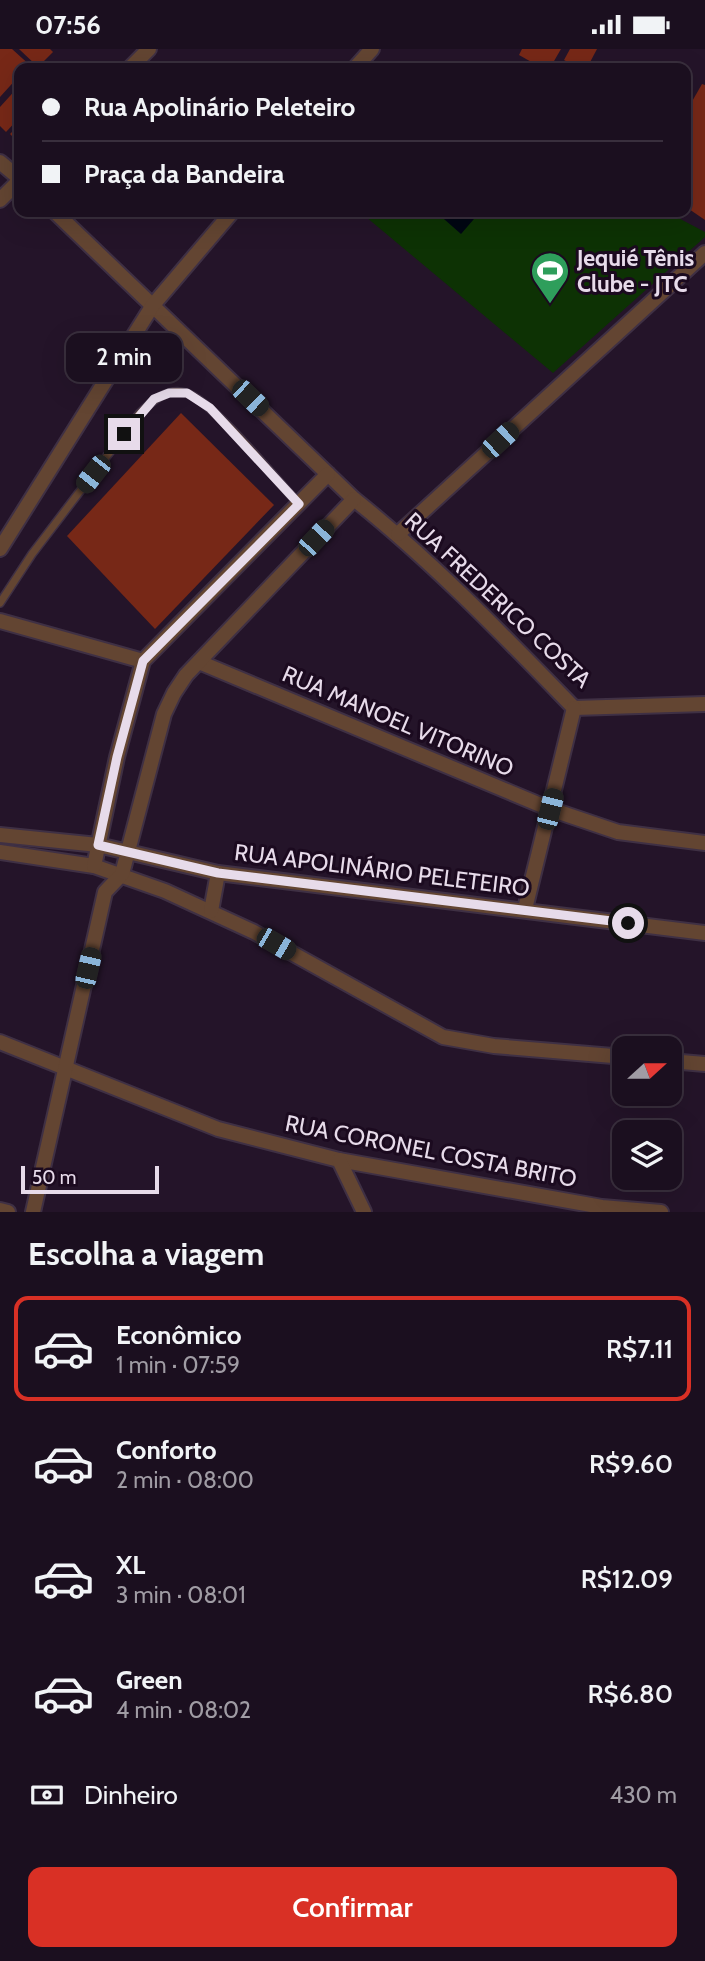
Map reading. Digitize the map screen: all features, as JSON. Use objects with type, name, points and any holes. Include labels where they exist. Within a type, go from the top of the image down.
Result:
[{"type":"street","points":[[135,63],[149,49]]},
{"type":"street","points":[[359,63],[372,49]]},
{"type":"street","points":[[0,162],[14,175]]},
{"type":"street","points":[[0,200],[14,185]]},
{"type":"street","name":"RUA FREDERICO COSTA","points":[[60,217],[354,499],[398,534],[574,708],[705,704]]},
{"type":"street","points":[[0,549],[153,305],[228,217]]},
{"type":"street","points":[[398,534],[705,253]]},
{"type":"street","points":[[105,892],[93,866],[117,757],[143,661],[328,474]]},
{"type":"street","points":[[33,1212],[105,892],[122,874],[164,714],[174,693],[199,662],[354,499]]},
{"type":"street","points":[[2,620],[143,661]]},
{"type":"street","name":"RUA MANOEL VITORINO","points":[[199,662],[550,809],[618,832],[705,843]]},
{"type":"street","points":[[525,909],[574,708]]},
{"type":"street","name":"RUA APOLINÁRIO PELETEIRO","points":[[0,835],[128,850],[218,873],[705,933]]},
{"type":"street","points":[[0,852],[93,866],[122,874],[211,911],[443,1037],[494,1045],[612,1056]]},
{"type":"street","points":[[211,911],[218,873]]},
{"type":"street","name":"RUA CORONEL COSTA BRITO","points":[[0,1042],[218,1129],[339,1160],[602,1209],[661,1212]]},
{"type":"street","points":[[682,1062],[705,1065]]},
{"type":"street","points":[[339,1160],[364,1212]]},
{"type":"street","points":[[0,1210],[8,1212]]},
{"type":"lane","points":[[0,603],[32,554],[139,414],[154,399],[169,393],[187,393],[210,408],[299,504]]},
{"type":"green space","name":"Jequié Tênis Clube - JTC","points":[[366,217],[676,217],[705,232],[705,237],[553,373]]},
{"type":"shaded area","points":[[442,217],[476,217],[461,234]]},
{"type":"building","points":[[0,49],[12,49],[27,63],[14,63],[14,82],[0,97]]},
{"type":"building","points":[[19,49],[50,49],[53,52],[42,63],[34,63]]},
{"type":"building","points":[[522,49],[561,49],[553,63],[533,63],[519,55]]},
{"type":"building","points":[[570,49],[597,49],[590,63],[569,63],[564,60]]},
{"type":"building","points":[[702,84],[705,85],[705,220],[691,210],[691,103]]},
{"type":"building","points":[[14,92],[14,123],[6,132],[0,126],[0,107]]},
{"type":"building","points":[[181,413],[274,505],[155,629],[67,536]]},
{"type":"place","name":"Jequié Tênis Clube - JTC","points":[[550,305]]},
{"type":"route","points":[[124,434],[154,399],[169,393],[187,393],[210,408],[299,504],[143,661],[105,805],[98,845],[218,873],[628,923]]}]
